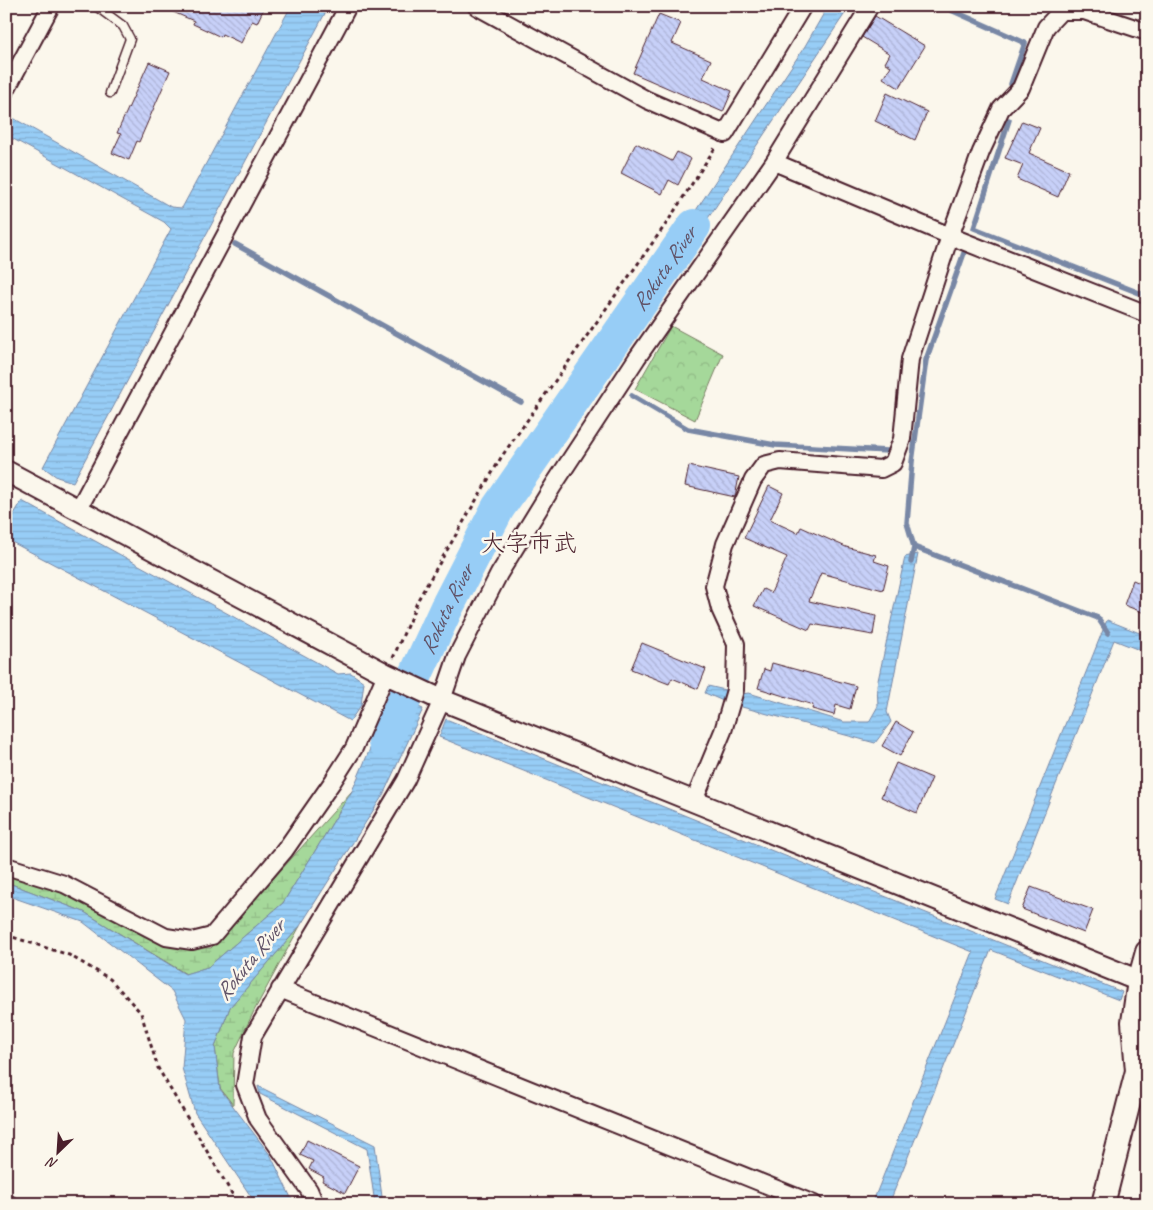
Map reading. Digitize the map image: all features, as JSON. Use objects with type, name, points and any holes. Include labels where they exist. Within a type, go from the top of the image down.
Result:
[{"type":"main road","points":[[1103,1204],[1137,1071],[1133,1022],[1143,982],[1147,952]]},
{"type":"street","points":[[6,90],[51,6]]},
{"type":"street","points":[[78,510],[348,6]]},
{"type":"street","points":[[476,6],[647,100],[725,134],[803,6]]},
{"type":"street","points":[[315,1204],[308,1190],[258,1119],[245,1085],[253,1036],[406,780],[442,700],[457,656],[499,574],[553,486],[637,358],[774,162],[870,6]]},
{"type":"street","points":[[694,802],[734,697],[736,644],[720,609],[714,586],[725,544],[753,480],[764,465],[780,461],[881,469],[893,463],[902,439],[910,359],[950,236],[981,152],[1001,110],[1021,88],[1046,27],[1061,11],[1084,11],[1147,32]]},
{"type":"street","points":[[774,162],[950,236],[1147,314]]},
{"type":"street","points":[[6,472],[386,674],[442,700],[1143,982]]},
{"type":"street","points":[[6,866],[64,884],[166,937],[192,941],[212,936],[285,850],[333,781],[354,748],[386,674]]},
{"type":"street","points":[[280,989],[814,1204]]},
{"type":"lane","points":[[96,6],[124,26],[130,40],[110,93]]},
{"type":"path","points":[[386,674],[420,598],[502,456],[668,221],[725,134]]},
{"type":"path","points":[[6,935],[69,955],[94,969],[110,979],[141,1013],[158,1068],[238,1204]]},
{"type":"green space","points":[[671,326],[723,354],[695,420],[635,389]]},
{"type":"green space","points":[[352,791],[283,903],[208,967],[186,974],[84,912],[6,882],[6,872],[57,888],[166,946],[211,948]]},
{"type":"green space","points":[[300,926],[254,1011],[234,1053],[233,1105],[220,1088],[215,1047],[230,1007]]},
{"type":"water","points":[[291,6],[329,6],[73,482],[57,477],[43,467],[171,229],[164,222],[6,135],[6,114],[171,207],[182,208]]},
{"type":"water","points":[[828,6],[850,6],[676,266],[661,263],[805,46]]},
{"type":"water","points":[[22,501],[338,674],[351,673],[364,682],[361,705],[350,721],[6,539],[6,527]]},
{"type":"water","points":[[918,554],[887,712],[891,722],[875,743],[742,707],[736,702],[723,701],[705,693],[708,686],[742,694],[749,693],[844,722],[869,722],[878,706],[877,685],[905,557]]},
{"type":"water","points":[[1107,620],[1147,636],[1147,653],[1114,640],[1008,904],[995,899]]},
{"type":"water","points":[[393,695],[423,709],[383,795],[300,926],[230,1007],[215,1047],[220,1089],[271,1156],[294,1204],[256,1204],[195,1113],[182,1068],[186,1019],[172,991],[83,922],[6,895],[6,882],[84,912],[185,974],[208,967],[283,903],[352,791]]},
{"type":"water","points":[[446,719],[1122,992],[1119,1000],[991,950],[889,1204],[872,1204],[973,952],[439,737]]},
{"type":"water","points":[[258,1086],[375,1145],[383,1204],[375,1204],[367,1149],[260,1094]]},
{"type":"building","points":[[159,6],[265,6],[257,23],[252,21],[241,43],[222,34],[221,37],[193,24],[194,21]]},
{"type":"building","points":[[659,14],[681,23],[672,43],[711,60],[703,78],[732,91],[723,112],[633,73]]},
{"type":"building","points":[[875,16],[925,46],[899,88],[883,78],[891,66],[885,63],[890,54],[862,37]]},
{"type":"building","points":[[149,62],[170,71],[139,142],[137,141],[129,160],[112,153],[121,134],[117,133]]},
{"type":"building","points":[[887,93],[927,112],[915,140],[875,121]]},
{"type":"building","points":[[1022,121],[1040,128],[1029,153],[1069,171],[1058,197],[1017,179],[1023,165],[1005,158]]},
{"type":"building","points":[[636,143],[672,161],[677,152],[691,159],[678,185],[669,180],[662,194],[621,173]]},
{"type":"building","points":[[689,466],[739,477],[735,497],[685,486]]},
{"type":"building","points":[[769,486],[783,493],[770,520],[798,533],[801,527],[846,547],[876,555],[874,561],[889,566],[883,590],[821,573],[809,601],[876,616],[873,635],[812,624],[809,630],[754,606],[763,589],[771,593],[787,557],[744,538]]},
{"type":"building","points":[[1133,580],[1147,586],[1147,614],[1124,605]]},
{"type":"building","points":[[642,643],[706,669],[698,689],[672,678],[669,684],[631,669]]},
{"type":"building","points":[[772,663],[856,686],[850,709],[836,705],[834,715],[812,709],[813,705],[758,688],[764,669],[770,671]]},
{"type":"building","points":[[896,722],[913,732],[900,756],[882,746]]},
{"type":"building","points":[[896,763],[932,778],[917,813],[881,797]]},
{"type":"building","points":[[1031,887],[1093,910],[1084,933],[1022,909]]},
{"type":"building","points":[[307,1140],[359,1166],[345,1193],[322,1181],[324,1177],[309,1169],[313,1161],[300,1155]]},
{"type":"waterway","points":[[942,6],[1025,43],[1011,84]]},
{"type":"waterway","points":[[1009,120],[974,228],[1147,296]]},
{"type":"waterway","name":"Rokuta River","points":[[385,742],[446,609],[498,508],[694,226]]},
{"type":"waterway","points":[[235,244],[521,402]]},
{"type":"waterway","points":[[911,562],[914,547],[907,523],[912,462],[926,360],[964,253]]},
{"type":"waterway","points":[[632,396],[688,429],[775,445],[888,451]]},
{"type":"waterway","points":[[914,547],[1098,618],[1108,633]]},
{"type":"district","name":"大字市武","points":[[529,543]]}]
